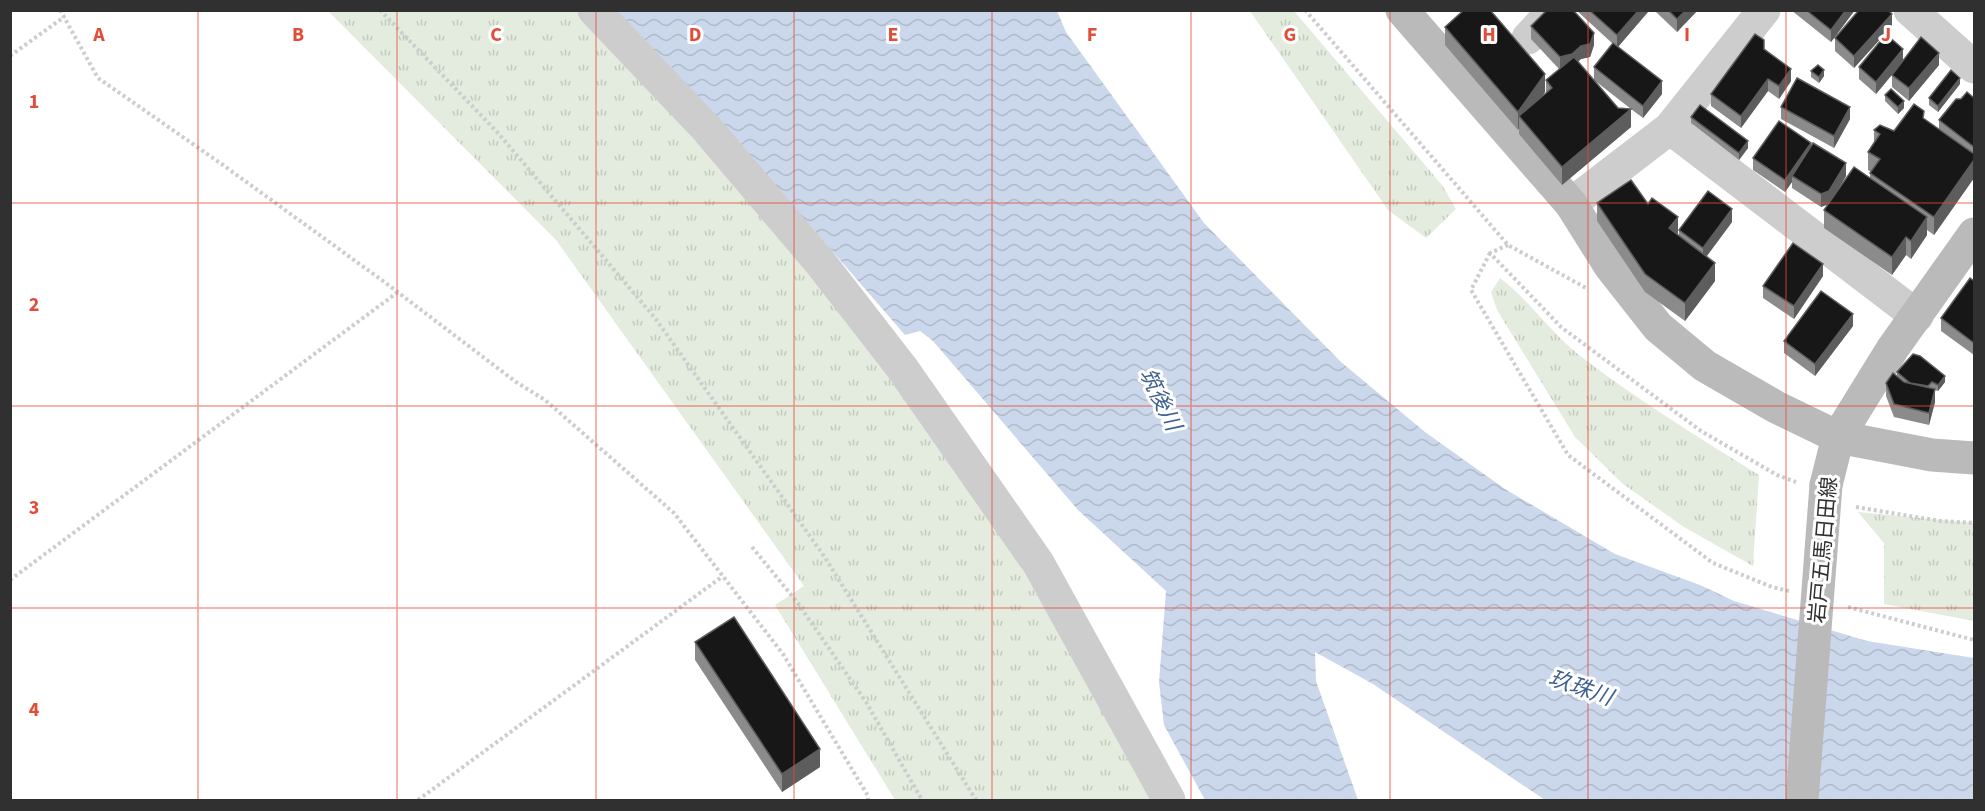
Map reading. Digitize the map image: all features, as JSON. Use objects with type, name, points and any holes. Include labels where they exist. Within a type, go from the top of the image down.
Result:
[{"type":"street","points":[[594,10],[713,137],[819,261],[902,368],[1038,563],[1169,801]]},
{"type":"street","points":[[1402,10],[1570,204],[1610,266],[1658,327],[1705,366],[1776,407],[1838,437],[1932,455],[1974,458]]},
{"type":"street","points":[[1528,38],[1554,10]]},
{"type":"street","points":[[1570,204],[1670,128],[1764,10]]},
{"type":"street","points":[[1910,10],[1974,68]]},
{"type":"street","points":[[1670,128],[1917,316]]},
{"type":"street","name":"岩戸五馬日田線","points":[[1802,801],[1816,486],[1838,437],[1893,348],[1974,234]]},
{"type":"path","points":[[60,10],[98,78],[214,158],[398,292],[516,382],[545,400],[674,513],[783,654],[868,796],[868,801]]},
{"type":"path","points":[[380,10],[498,133],[655,318],[824,556],[976,801]]},
{"type":"path","points":[[1305,10],[1508,245],[1588,289]]},
{"type":"path","points":[[10,56],[64,17]]},
{"type":"path","points":[[1508,245],[1490,254],[1471,290],[1568,455],[1713,563],[1772,587],[1794,593]]},
{"type":"path","points":[[1490,254],[1561,327],[1701,431],[1777,475],[1816,486]]},
{"type":"path","points":[[10,580],[398,292]]},
{"type":"path","points":[[1855,506],[1940,521],[1974,523]]},
{"type":"path","points":[[752,547],[797,602],[866,702],[922,801]]},
{"type":"path","points":[[418,801],[723,576]]},
{"type":"path","points":[[1839,604],[1974,640]]},
{"type":"green space","points":[[328,11],[576,11],[638,75],[834,301],[1006,541],[1153,800],[895,800],[775,605],[804,586],[556,240]]},
{"type":"green space","points":[[1250,11],[1294,11],[1442,185],[1456,209],[1426,238],[1388,210]]},
{"type":"green space","points":[[1500,278],[1579,355],[1690,432],[1759,475],[1753,566],[1684,527],[1623,484],[1575,437],[1497,310],[1491,292]]},
{"type":"green space","points":[[1858,512],[1974,523],[1974,621],[1884,604],[1884,543]]},
{"type":"water","points":[[617,11],[1057,11],[1066,32],[1204,223],[1341,362],[1425,432],[1505,489],[1615,554],[1700,585],[1734,601],[1867,641],[1974,658],[1974,800],[1545,800],[1373,684],[1315,652],[1316,681],[1358,800],[1205,800],[1164,725],[1159,682],[1166,591],[1078,510],[933,341],[920,331],[905,335],[748,154]]},
{"type":"building","points":[[1464,10],[1490,10],[1545,74],[1518,112],[1445,27]]},
{"type":"building","points":[[1547,10],[1573,10],[1594,33],[1590,44],[1581,46],[1572,54],[1560,57],[1531,26]]},
{"type":"building","points":[[1589,10],[1639,10],[1617,35]]},
{"type":"building","points":[[1668,10],[1686,10],[1677,19]]},
{"type":"building","points":[[1806,10],[1846,10],[1831,30]]},
{"type":"building","points":[[1859,10],[1888,10],[1892,14],[1854,56],[1835,38]]},
{"type":"building","points":[[1755,34],[1764,40],[1764,49],[1791,69],[1779,86],[1768,79],[1741,116],[1711,94]]},
{"type":"building","points":[[1886,34],[1903,49],[1876,82],[1859,67]]},
{"type":"building","points":[[1921,37],[1939,53],[1909,88],[1892,75]]},
{"type":"building","points":[[1613,43],[1662,81],[1643,106],[1594,67]]},
{"type":"building","points":[[1574,57],[1618,108],[1631,109],[1562,167],[1519,116],[1552,88],[1546,80]]},
{"type":"building","points":[[1818,65],[1824,70],[1819,77],[1811,71]]},
{"type":"building","points":[[1951,70],[1960,78],[1938,106],[1929,98]]},
{"type":"building","points":[[1797,78],[1850,107],[1834,136],[1781,107]]},
{"type":"building","points":[[1891,89],[1904,101],[1898,107],[1885,95]]},
{"type":"building","points":[[1967,92],[1974,98],[1974,147],[1939,120],[1956,99],[1961,99]]},
{"type":"building","points":[[1914,104],[1924,111],[1923,118],[1974,154],[1974,160],[1934,217],[1870,173],[1880,159],[1868,152],[1880,134],[1874,130],[1880,125],[1894,131]]},
{"type":"building","points":[[1700,105],[1748,141],[1739,153],[1691,117]]},
{"type":"building","points":[[1779,121],[1811,143],[1785,180],[1753,158]]},
{"type":"building","points":[[1813,143],[1846,163],[1829,191],[1821,194],[1792,176]]},
{"type":"building","points":[[1854,167],[1927,217],[1911,241],[1906,237],[1892,257],[1824,210]]},
{"type":"building","points":[[1631,180],[1648,204],[1652,198],[1678,217],[1669,228],[1715,263],[1685,303],[1645,274],[1597,203]]},
{"type":"building","points":[[1708,191],[1732,209],[1703,248],[1679,230]]},
{"type":"building","points":[[1793,243],[1823,264],[1794,306],[1763,286]]},
{"type":"building","points":[[1970,278],[1974,281],[1974,343],[1941,318]]},
{"type":"building","points":[[1821,291],[1853,314],[1815,364],[1784,341]]},
{"type":"building","points":[[1913,354],[1920,356],[1945,376],[1938,385],[1932,382],[1928,386],[1910,383],[1897,372]]},
{"type":"building","points":[[1893,373],[1904,382],[1935,389],[1929,413],[1894,404],[1886,383]]},
{"type":"building","points":[[734,617],[820,749],[782,774],[695,642]]},
{"type":"water label","name":"筑後川","points":[[1161,399]]},
{"type":"water label","name":"玖珠川","points":[[1581,687]]}]
